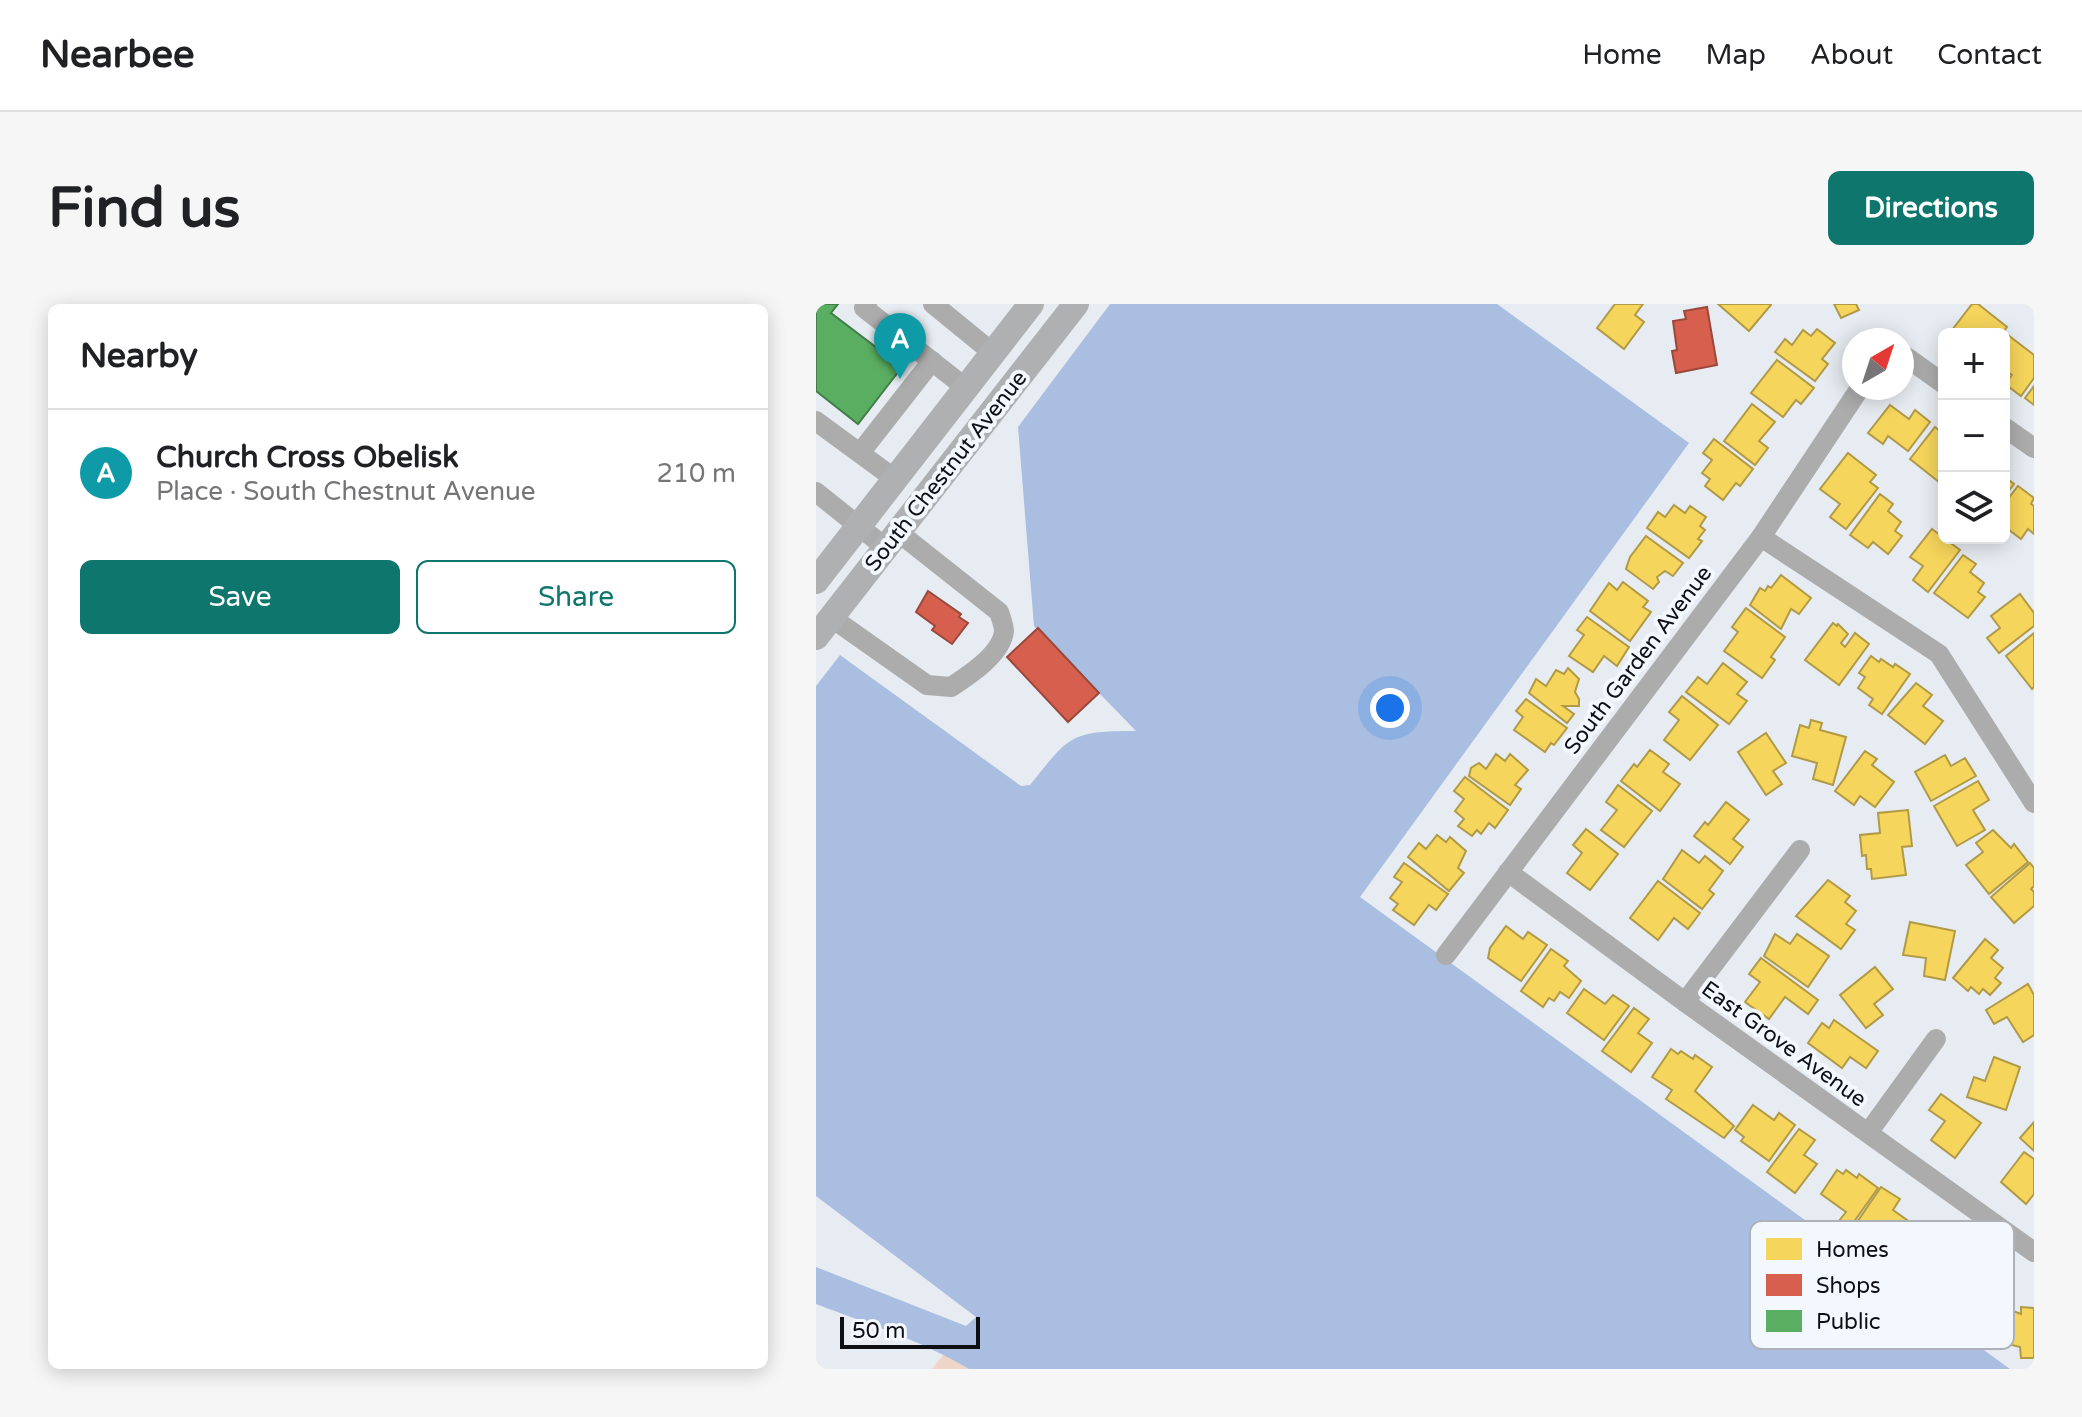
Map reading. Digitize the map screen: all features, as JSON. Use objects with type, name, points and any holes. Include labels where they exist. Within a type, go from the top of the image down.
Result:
[{"type":"main road","name":"South Chestnut Avenue","points":[[816,581],[1031,304]]},
{"type":"main road","name":"South Chestnut Avenue","points":[[824,628],[1076,304]]},
{"type":"street","points":[[867,304],[864,308],[966,388]]},
{"type":"street","points":[[933,304],[955,311],[993,353]]},
{"type":"street","points":[[860,453],[932,361]]},
{"type":"street","points":[[1914,363],[1938,380]]},
{"type":"street","name":"South Garden Avenue","points":[[1446,955],[1761,537],[1852,400]]},
{"type":"street","points":[[816,421],[895,479]]},
{"type":"street","points":[[2010,431],[2034,448]]},
{"type":"street","points":[[816,492],[858,527],[892,540],[999,612],[1004,630],[1001,641],[981,667],[951,687],[927,685],[824,628]]},
{"type":"street","points":[[1761,537],[1939,654],[2034,803]]},
{"type":"street","points":[[1685,1002],[1800,850]]},
{"type":"street","name":"East Grove Avenue","points":[[1508,872],[1991,1221]]},
{"type":"street","points":[[1868,1133],[1936,1039]]},
{"type":"street","name":"East Grove Avenue","points":[[2014,1238],[2034,1252]]},
{"type":"shaded area","points":[[944,1354],[969,1369],[932,1369]]},
{"type":"water","points":[[1110,304],[1497,304],[1689,443],[1360,897],[1806,1221],[1750,1221],[1750,1349],[1982,1349],[2010,1369],[969,1369],[913,1341],[816,1304],[816,1267],[966,1326],[976,1317],[816,1196],[816,686],[840,655],[1021,786],[1030,785],[1054,755],[1074,739],[1098,732],[1136,731],[1034,626],[1018,427]]},
{"type":"building: Homes","points":[[1615,304],[1643,304],[1635,315],[1644,322],[1624,349],[1597,328]]},
{"type":"building: Homes","points":[[1718,304],[1771,304],[1771,305],[1749,331]]},
{"type":"building: Homes","points":[[1834,304],[1856,304],[1859,310],[1841,318]]},
{"type":"building: Homes","points":[[1972,304],[1978,304],[2007,327],[2006,328],[1954,328]]},
{"type":"building: Homes","points":[[1817,329],[1835,343],[1822,359],[1828,364],[1815,381],[1775,352],[1785,339],[1792,345],[1803,330],[1811,336]]},
{"type":"building: Homes","points":[[2010,337],[2034,355],[2034,378],[2021,396],[2010,388]]},
{"type":"building: Homes","points":[[1777,360],[1814,388],[1801,404],[1796,400],[1783,417],[1751,393]]},
{"type":"building: Homes","points":[[2034,386],[2034,405],[2025,398]]},
{"type":"building: Homes","points":[[1752,404],[1775,422],[1759,441],[1768,448],[1755,465],[1724,441]]},
{"type":"building: Homes","points":[[1890,405],[1909,419],[1915,410],[1930,422],[1908,451],[1888,436],[1883,444],[1868,433]]},
{"type":"building: Homes","points":[[1935,427],[1938,429],[1938,481],[1910,459]]},
{"type":"building: Homes","points":[[1714,439],[1753,469],[1740,486],[1736,483],[1723,500],[1705,486],[1710,479],[1702,473],[1712,460],[1703,453]]},
{"type":"building: Homes","points":[[1848,453],[1876,475],[1870,482],[1878,488],[1846,529],[1830,517],[1840,504],[1820,489]]},
{"type":"building: Homes","points":[[2018,486],[2034,498],[2031,504],[2034,506],[2034,534],[2028,529],[2021,539],[2010,531],[2010,496]]},
{"type":"building: Homes","points":[[1880,494],[1893,504],[1888,511],[1901,522],[1895,531],[1902,536],[1888,554],[1873,542],[1868,548],[1850,535]]},
{"type":"building: Homes","points":[[1674,505],[1685,513],[1690,506],[1706,517],[1700,526],[1705,530],[1698,539],[1702,541],[1689,558],[1647,528],[1658,512],[1665,517]]},
{"type":"building: Homes","points":[[1932,529],[1938,534],[1938,544],[1952,544],[1960,550],[1928,592],[1913,580],[1923,566],[1910,557]]},
{"type":"building: Homes","points":[[1646,536],[1683,563],[1673,576],[1665,571],[1657,577],[1659,582],[1653,589],[1626,569],[1630,557]]},
{"type":"building: Homes","points":[[1963,555],[1976,564],[1970,572],[1984,583],[1978,592],[1985,597],[1968,618],[1934,593]]},
{"type":"building: Homes","points":[[1781,575],[1811,598],[1799,614],[1791,609],[1781,629],[1750,605],[1760,588],[1765,591],[1768,586],[1771,588]]},
{"type":"building: Homes","points":[[1623,582],[1648,601],[1643,607],[1651,612],[1630,641],[1590,611],[1609,583],[1617,590]]},
{"type":"building: Homes","points":[[2020,594],[2034,613],[2034,626],[1999,653],[1987,638],[2000,628],[1991,616]]},
{"type":"building: Homes","points":[[1746,608],[1785,637],[1771,657],[1775,660],[1762,678],[1724,651],[1738,632],[1732,627]]},
{"type":"building: Homes","points":[[1587,617],[1629,647],[1617,666],[1604,656],[1593,672],[1569,656],[1584,635],[1577,630]]},
{"type":"building: Homes","points":[[1833,623],[1848,634],[1841,643],[1845,647],[1855,633],[1869,644],[1839,685],[1805,660]]},
{"type":"building: Homes","points":[[2034,633],[2034,687],[2032,689],[2006,656]]},
{"type":"building: Homes","points":[[1871,656],[1893,667],[1895,664],[1910,674],[1882,714],[1869,705],[1873,699],[1858,688],[1865,677],[1859,673]]},
{"type":"building: Homes","points":[[1723,663],[1747,682],[1737,694],[1747,701],[1729,724],[1686,692],[1698,677],[1707,684]]},
{"type":"building: Homes","points":[[1568,668],[1579,679],[1575,692],[1579,706],[1563,706],[1574,714],[1567,723],[1529,693],[1536,679],[1546,686],[1556,670],[1564,674]]},
{"type":"building: Homes","points":[[1916,683],[1932,695],[1923,706],[1943,721],[1925,744],[1888,715]]},
{"type":"building: Homes","points":[[1682,696],[1718,725],[1690,760],[1664,740],[1679,720],[1669,712]]},
{"type":"building: Homes","points":[[1526,699],[1567,728],[1545,752],[1514,730],[1523,717],[1516,711]]},
{"type":"building: Homes","points":[[1811,720],[1822,723],[1820,730],[1846,737],[1833,785],[1813,779],[1817,763],[1792,756],[1800,725],[1809,728]]},
{"type":"building: Homes","points":[[1766,733],[1786,763],[1773,771],[1782,784],[1766,795],[1738,752]]},
{"type":"building: Homes","points":[[1650,750],[1669,764],[1663,772],[1680,784],[1660,811],[1621,781]]},
{"type":"building: Homes","points":[[1865,751],[1877,759],[1872,765],[1894,782],[1875,807],[1860,796],[1854,805],[1835,791]]},
{"type":"building: Homes","points":[[1496,754],[1505,761],[1510,754],[1528,770],[1515,785],[1521,789],[1510,805],[1469,776],[1471,768],[1479,763],[1486,769]]},
{"type":"building: Homes","points":[[1945,755],[1951,766],[1965,758],[1976,776],[1931,801],[1915,772]]},
{"type":"building: Homes","points":[[1465,777],[1508,810],[1495,828],[1489,823],[1481,834],[1477,830],[1472,836],[1458,826],[1464,819],[1455,811],[1464,799],[1454,791]]},
{"type":"building: Homes","points":[[1978,781],[1989,800],[1973,810],[1985,830],[1957,846],[1934,806]]},
{"type":"building: Homes","points":[[1618,785],[1652,811],[1624,847],[1601,830],[1617,810],[1606,802]]},
{"type":"building: Homes","points":[[1726,802],[1749,820],[1733,839],[1743,847],[1730,864],[1694,836],[1705,822],[1708,825]]},
{"type":"building: Homes","points":[[1908,810],[1912,846],[1902,847],[1906,875],[1872,879],[1871,869],[1867,869],[1866,855],[1862,856],[1860,835],[1880,833],[1878,813]]},
{"type":"building: Homes","points":[[1586,829],[1618,854],[1590,890],[1567,873],[1582,853],[1573,845]]},
{"type":"building: Homes","points":[[1993,830],[2011,848],[2014,844],[2028,862],[1989,894],[1966,865],[1983,852],[1976,843]]},
{"type":"building: Homes","points":[[1437,835],[1446,842],[1450,837],[1466,851],[1458,868],[1464,873],[1449,891],[1408,857],[1419,843],[1426,849]]},
{"type":"building: Homes","points":[[1682,850],[1699,863],[1705,856],[1723,871],[1709,890],[1714,894],[1702,909],[1663,879]]},
{"type":"building: Homes","points":[[1404,863],[1448,894],[1436,910],[1429,905],[1414,925],[1393,910],[1398,904],[1390,898],[1402,882],[1394,877]]},
{"type":"building: Homes","points":[[2030,863],[2034,868],[2034,886],[2031,889],[2034,892],[2034,906],[2014,923],[1991,897]]},
{"type":"building: Homes","points":[[1828,880],[1850,896],[1845,902],[1856,911],[1846,924],[1855,930],[1841,949],[1796,916]]},
{"type":"building: Homes","points":[[1658,881],[1700,913],[1688,929],[1674,918],[1658,940],[1630,918]]},
{"type":"building: Homes","points":[[1910,922],[1955,931],[1945,980],[1924,976],[1926,958],[1903,955]]},
{"type":"building: Homes","points":[[1506,926],[1523,939],[1528,932],[1547,945],[1521,981],[1488,958],[1490,948]]},
{"type":"building: Homes","points":[[1775,934],[1790,944],[1797,934],[1829,956],[1808,987],[1764,956]]},
{"type":"building: Homes","points":[[1985,939],[1998,950],[1991,958],[2003,968],[1995,978],[2001,983],[1990,995],[1983,989],[1979,994],[1971,987],[1968,991],[1953,978]]},
{"type":"building: Homes","points":[[1551,949],[1568,961],[1564,966],[1581,981],[1569,998],[1560,992],[1554,1001],[1549,998],[1543,1007],[1521,991]]},
{"type":"building: Homes","points":[[1761,958],[1818,1000],[1808,1014],[1785,997],[1769,1019],[1745,1002],[1760,982],[1749,974]]},
{"type":"building: Homes","points":[[1875,967],[1893,989],[1874,1004],[1883,1015],[1866,1028],[1840,995]]},
{"type":"building: Homes","points":[[2028,984],[2034,995],[2034,1035],[2023,1042],[2007,1017],[1994,1024],[1986,1010]]},
{"type":"building: Homes","points":[[1584,989],[1605,1004],[1613,995],[1629,1006],[1604,1040],[1567,1013]]},
{"type":"building: Homes","points":[[1634,1008],[1649,1019],[1638,1033],[1652,1043],[1631,1072],[1602,1051]]},
{"type":"building: Homes","points":[[1834,1020],[1878,1051],[1866,1068],[1850,1057],[1842,1068],[1808,1043],[1822,1023],[1829,1028]]},
{"type":"building: Homes","points":[[1671,1049],[1693,1059],[1695,1055],[1712,1067],[1695,1091],[1734,1126],[1724,1138],[1666,1099],[1672,1090],[1652,1077]]},
{"type":"building: Homes","points":[[1994,1057],[2020,1067],[2006,1110],[1967,1097],[1974,1077],[1985,1081]]},
{"type":"building: Homes","points":[[1941,1094],[1981,1123],[1955,1158],[1931,1140],[1945,1121],[1929,1110]]},
{"type":"building: Homes","points":[[1753,1105],[1774,1120],[1779,1113],[1795,1125],[1769,1161],[1741,1141],[1744,1137],[1735,1130]]},
{"type":"building: Homes","points":[[2034,1122],[2034,1151],[2020,1138]]},
{"type":"building: Homes","points":[[1799,1129],[1815,1140],[1804,1155],[1817,1164],[1795,1193],[1767,1172]]},
{"type":"building: Homes","points":[[2024,1152],[2034,1159],[2034,1194],[2026,1204],[2001,1182]]},
{"type":"building: Homes","points":[[1837,1170],[1843,1174],[1846,1170],[1857,1178],[1859,1174],[1878,1188],[1854,1221],[1839,1221],[1846,1212],[1821,1194]]},
{"type":"building: Homes","points":[[1881,1187],[1900,1199],[1893,1210],[1908,1221],[1858,1221]]},
{"type":"building: Homes","points":[[2021,1307],[2034,1308],[2034,1358],[2021,1358],[2020,1347],[2014,1346],[2014,1311],[2021,1314]]},
{"type":"building: Shops","points":[[1707,307],[1717,365],[1676,373],[1672,351],[1677,350],[1673,321],[1686,319],[1684,311]]},
{"type":"building: Shops","points":[[928,591],[961,614],[959,617],[968,623],[952,644],[932,630],[935,626],[916,612]]},
{"type":"building: Shops","points":[[1038,628],[1099,693],[1068,722],[1007,657]]},
{"type":"building: Public","points":[[816,304],[838,304],[831,313],[902,367],[858,424],[816,391]]},
{"type":"place","name":"Church Cross Obelisk","points":[[900,379]]}]
